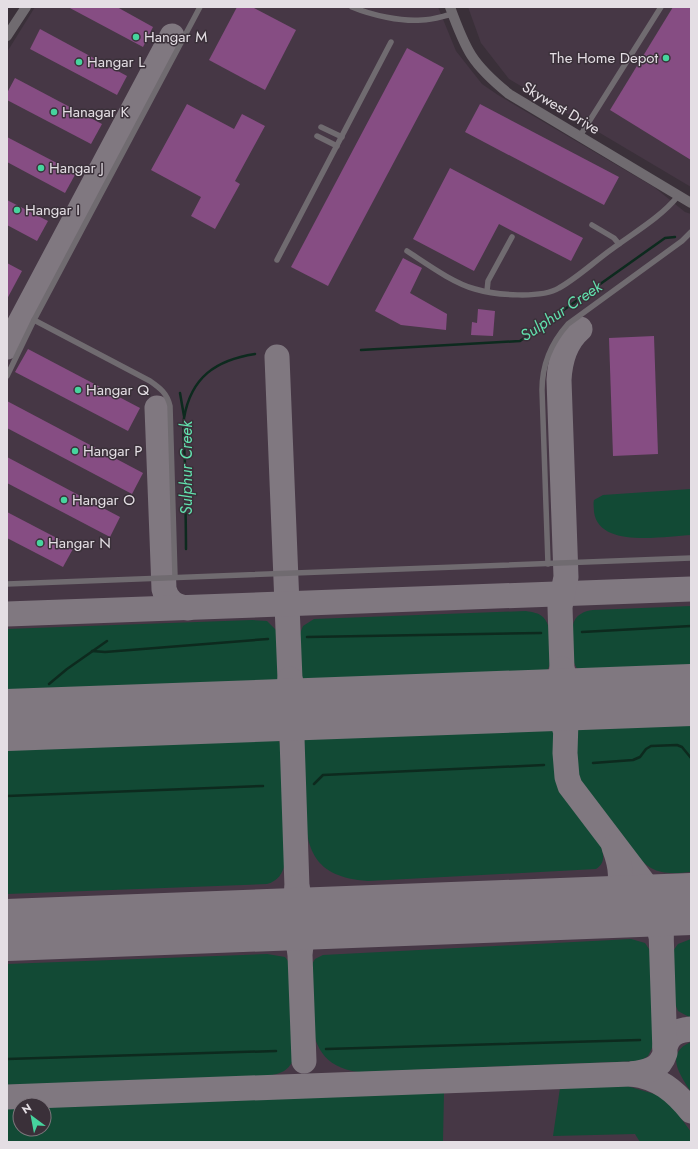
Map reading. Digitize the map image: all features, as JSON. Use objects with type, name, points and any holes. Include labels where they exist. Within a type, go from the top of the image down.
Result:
[{"type":"street","points":[[7,36],[26,7]]},
{"type":"street","name":"Skywest Drive","points":[[451,11],[468,52],[484,73],[509,94],[691,203]]},
{"type":"lane","points":[[7,376],[34,320],[200,7]]},
{"type":"lane","points":[[352,7],[362,11],[393,18],[422,20],[451,11]]},
{"type":"lane","points":[[580,136],[661,7]]},
{"type":"lane","points":[[277,260],[391,42]]},
{"type":"lane","points":[[321,127],[342,137]]},
{"type":"lane","points":[[317,136],[337,146]]},
{"type":"lane","points":[[407,251],[476,290],[531,296],[547,293],[559,288],[619,244],[671,205],[678,196]]},
{"type":"lane","points":[[592,225],[614,238],[619,244]]},
{"type":"lane","points":[[548,564],[542,377],[549,352],[559,334],[568,324],[682,242],[691,232]]},
{"type":"lane","points":[[487,291],[488,281],[512,237]]},
{"type":"lane","points":[[34,320],[150,381],[160,388],[168,398],[170,406],[176,577]]},
{"type":"lane","points":[[7,584],[691,558]]},
{"type":"shaded area","points":[[35,7],[438,7],[456,51],[482,84],[498,95],[654,187],[685,212],[691,214],[691,1142],[7,1142],[7,52]]},
{"type":"shaded area","points":[[468,7],[691,7],[691,187],[509,79],[481,43]]},
{"type":"green space","points":[[691,489],[691,535],[650,538],[620,536],[608,531],[599,524],[594,512],[594,500],[603,495]]},
{"type":"green space","points":[[691,606],[691,671],[584,674],[575,666],[572,652],[573,625],[578,616],[586,611]]},
{"type":"green space","points":[[526,611],[543,617],[551,634],[552,649],[550,663],[545,674],[537,679],[313,688],[305,685],[301,679],[299,636],[303,626],[314,619]]},
{"type":"green space","points":[[252,620],[267,621],[278,632],[280,680],[274,687],[7,698],[7,629]]},
{"type":"green space","points":[[691,716],[691,872],[660,872],[643,862],[623,841],[592,802],[578,781],[576,774],[577,728],[590,720]]},
{"type":"green space","points":[[542,722],[550,725],[556,738],[557,779],[559,786],[601,846],[603,859],[599,867],[596,869],[368,881],[335,874],[324,867],[316,858],[307,834],[305,819],[303,743],[308,733],[316,731]]},
{"type":"green space","points":[[261,733],[269,734],[276,738],[280,743],[282,751],[285,863],[283,870],[277,879],[271,883],[7,894],[7,742]]},
{"type":"green space","points":[[631,939],[645,943],[651,952],[654,1044],[648,1056],[640,1061],[359,1072],[340,1067],[327,1059],[319,1047],[314,1033],[311,1017],[311,966],[315,959],[323,955]]},
{"type":"green space","points":[[691,939],[691,1018],[678,1011],[674,1001],[673,951],[678,944]]},
{"type":"green space","points":[[267,954],[285,957],[291,965],[294,1058],[292,1063],[283,1072],[266,1076],[7,1085],[7,964]]},
{"type":"green space","points":[[691,1042],[691,1092],[679,1072],[676,1058],[678,1052]]},
{"type":"green space","points":[[627,1086],[661,1096],[670,1103],[691,1132],[691,1142],[640,1142],[635,1134],[553,1136],[560,1088]]},
{"type":"green space","points":[[444,1092],[443,1141],[7,1142],[7,1107],[12,1107],[12,1137],[52,1137],[52,1106]]},
{"type":"building","name":"Hangar M","points":[[68,7],[117,7],[153,27],[143,47]]},
{"type":"building","points":[[237,7],[252,7],[296,30],[265,90],[209,60]]},
{"type":"building","name":"The Home Depot","points":[[673,7],[691,7],[691,160],[610,110]]},
{"type":"building","name":"Hangar L","points":[[40,29],[127,76],[117,95],[30,49]]},
{"type":"building","points":[[407,48],[444,68],[328,286],[291,267]]},
{"type":"building","name":"Hanagar K","points":[[15,78],[102,124],[91,144],[7,100],[7,93]]},
{"type":"building","points":[[187,104],[234,129],[242,114],[265,126],[235,181],[240,184],[215,229],[191,216],[201,197],[151,170]]},
{"type":"building","points":[[480,104],[619,177],[604,205],[465,132]]},
{"type":"building","name":"Hangar J","points":[[7,137],[76,173],[65,193],[7,162]]},
{"type":"building","points":[[450,168],[583,238],[571,261],[499,224],[474,271],[413,239]]},
{"type":"building","name":"Hangar I","points":[[7,200],[48,221],[37,241],[7,225]]},
{"type":"building","points":[[403,258],[422,268],[410,293],[447,314],[446,330],[401,325],[375,311]]},
{"type":"building","points":[[7,263],[22,271],[7,299]]},
{"type":"building","points":[[478,309],[495,311],[493,336],[471,335],[472,322],[477,323]]},
{"type":"building","points":[[654,336],[658,454],[613,456],[609,338]]},
{"type":"building","name":"Hangar Q","points":[[28,349],[140,408],[128,431],[15,372]]},
{"type":"building","name":"Hangar P","points":[[7,401],[143,473],[132,494],[7,428]]},
{"type":"building","name":"Hangar O","points":[[7,457],[120,517],[110,537],[7,483]]},
{"type":"building","name":"Hangar N","points":[[7,512],[74,547],[63,567],[7,538]]},
{"type":"waterway","name":"Sulphur Creek","points":[[361,350],[520,341],[665,238],[675,237]]},
{"type":"waterway","name":"Sulphur Creek","points":[[186,549],[185,461],[183,430],[187,404],[199,381],[217,366],[228,361],[255,354]]},
{"type":"waterway","points":[[180,393],[184,416]]},
{"type":"waterway","points":[[582,632],[691,626]]},
{"type":"waterway","points":[[307,637],[541,633]]},
{"type":"waterway","points":[[92,651],[105,652],[268,639]]},
{"type":"waterway","name":"Sulphur Creek","points":[[49,684],[67,669],[107,641]]},
{"type":"waterway","points":[[593,763],[633,760],[640,757],[646,749],[651,746],[677,745],[682,747],[691,758]]},
{"type":"waterway","points":[[314,784],[323,775],[544,765]]},
{"type":"waterway","points":[[7,796],[263,786]]},
{"type":"waterway","points":[[326,1049],[640,1040]]},
{"type":"waterway","points":[[7,1059],[276,1051]]},
{"type":"taxiway","points":[[7,347],[172,36]]},
{"type":"taxiway","points":[[562,669],[560,607],[566,577],[559,380],[564,352],[575,334],[580,329]]},
{"type":"taxiway","points":[[277,357],[290,679]]},
{"type":"taxiway","points":[[157,408],[164,589],[167,597],[172,603],[188,608]]},
{"type":"taxiway","points":[[7,614],[691,589]]},
{"type":"taxiway","points":[[565,730],[561,718],[554,710],[545,705],[523,701],[488,702],[523,700],[544,695],[553,689],[559,681],[562,669],[567,680],[574,688],[583,693],[606,697],[642,696],[591,700],[577,706],[566,720],[565,753],[567,777],[570,786],[652,894],[656,898],[665,901],[691,902]]},
{"type":"taxiway","points":[[292,740],[295,728],[301,720],[310,714],[333,709],[368,707],[333,708],[310,704],[301,699],[294,691],[290,679],[288,690],[282,699],[274,704],[264,708],[252,710],[219,712],[251,712],[273,715],[288,727],[292,738],[297,887]]},
{"type":"taxiway","points":[[543,910],[591,906],[604,902],[614,895],[620,884],[620,868],[614,847]]},
{"type":"taxiway","points":[[300,955],[302,941],[308,931],[312,927],[324,921],[413,914],[363,916],[325,915],[317,913],[306,906],[301,900],[297,887],[293,903],[282,913],[272,917],[184,923],[272,922],[285,926],[293,933],[298,942],[300,955],[304,1061]]},
{"type":"taxiway","points":[[7,1097],[631,1074],[647,1071],[656,1067],[663,1059],[665,1053],[661,930],[669,917],[677,911],[691,906]]},
{"type":"taxiway","points":[[592,908],[624,908],[643,913],[651,918],[657,925],[661,936]]},
{"type":"taxiway","points":[[665,1047],[671,1036],[682,1030],[691,1029]]},
{"type":"taxiway","points":[[632,1074],[650,1078],[665,1086],[679,1097],[691,1111]]},
{"type":"runway","points":[[7,720],[691,695]]},
{"type":"runway","points":[[7,930],[691,904]]},
{"type":"place","name":"Hangar M","points":[[136,37]]},
{"type":"place","name":"The Home Depot","points":[[666,58]]},
{"type":"place","name":"Hangar L","points":[[79,62]]},
{"type":"place","name":"Hanagar K","points":[[54,112]]},
{"type":"place","name":"Hangar J","points":[[41,168]]},
{"type":"place","name":"Hangar I","points":[[17,210]]},
{"type":"place","name":"Hangar Q","points":[[78,390]]},
{"type":"place","name":"Hangar P","points":[[75,451]]},
{"type":"place","name":"Hangar O","points":[[64,500]]},
{"type":"place","name":"Hangar N","points":[[40,543]]}]
